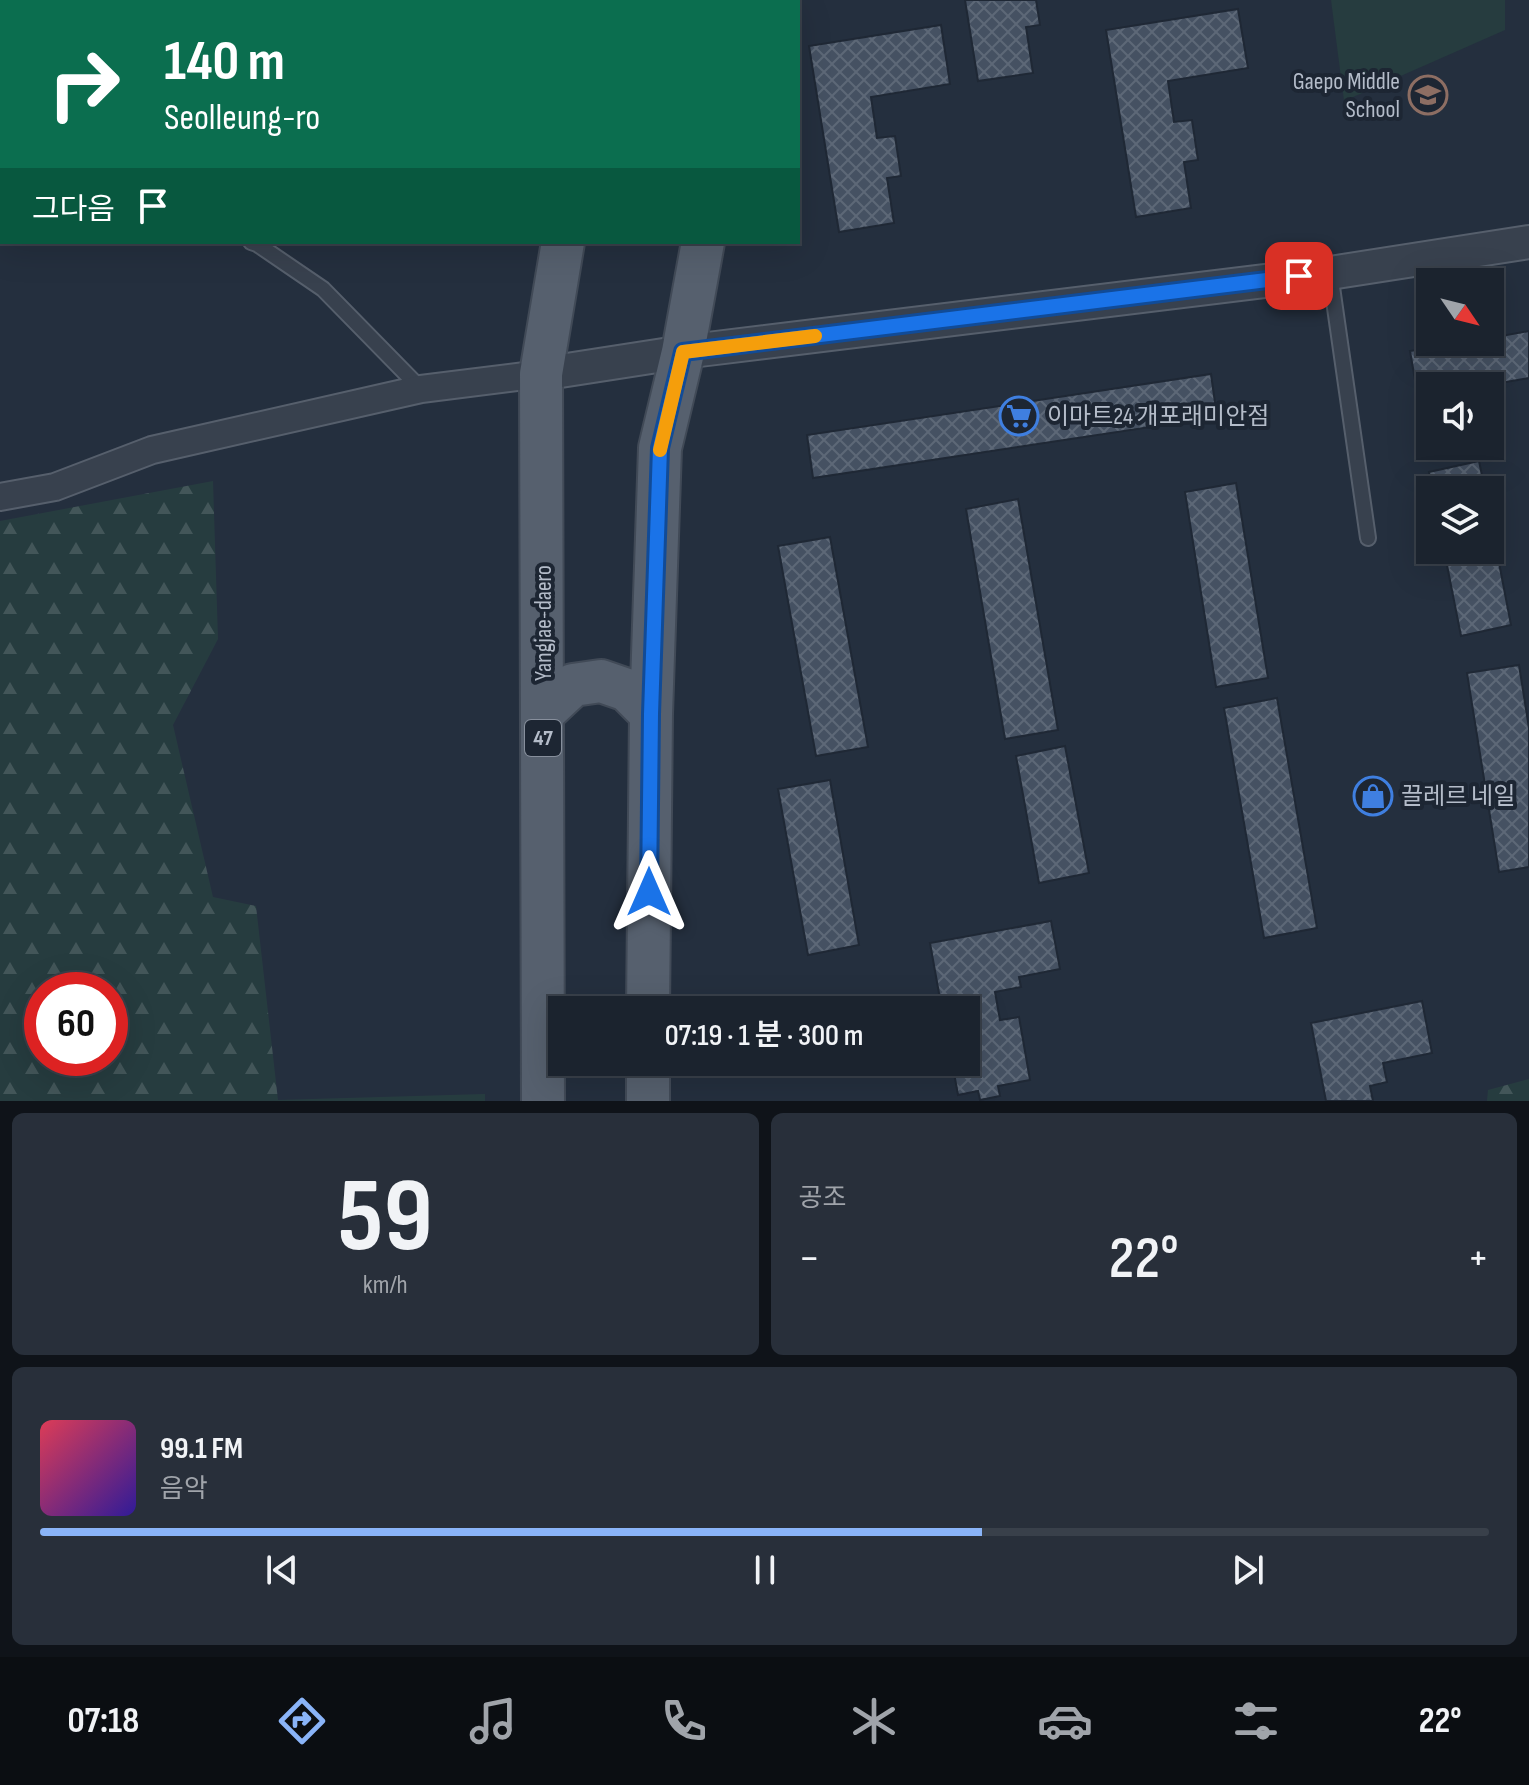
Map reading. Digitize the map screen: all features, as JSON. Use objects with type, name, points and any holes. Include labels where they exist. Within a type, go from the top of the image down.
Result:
[{"type":"main road","name":"Yangjae-daero","points":[[543,1101],[541,374],[563,244]]},
{"type":"main road","points":[[648,996],[651,714],[660,448],[683,352],[703,244]]},
{"type":"main road","points":[[543,713],[573,685],[601,681],[627,690],[651,714]]},
{"type":"main road","points":[[648,1076],[648,1101]]},
{"type":"street","points":[[0,497],[55,487],[152,450],[421,389],[683,352],[1330,273],[1529,242]]},
{"type":"lane","points":[[257,244],[323,289],[421,389]]},
{"type":"lane","points":[[1330,273],[1368,538]]},
{"type":"green space","points":[[1331,0],[1505,0],[1505,30],[1344,101]]},
{"type":"green space","points":[[213,481],[218,639],[173,725],[213,897],[256,906],[278,1100],[485,1094],[485,1101],[0,1101],[0,521]]},
{"type":"green space","points":[[1529,1079],[1529,1101],[1487,1101],[1488,1090]]},
{"type":"building","points":[[965,0],[1036,0],[1040,25],[1026,27],[1033,73],[978,81]]},
{"type":"building","points":[[1238,9],[1248,68],[1168,81],[1174,122],[1192,120],[1198,160],[1184,162],[1191,208],[1136,217],[1106,30]]},
{"type":"building","points":[[941,25],[950,84],[871,97],[877,138],[895,136],[901,176],[887,178],[894,223],[839,232],[809,46]]},
{"type":"building","points":[[1529,331],[1529,378],[1504,382],[1504,372],[1416,372],[1416,386],[1410,351],[1416,350],[1416,356],[1504,356],[1504,335]]},
{"type":"building","points":[[1211,374],[1217,417],[813,478],[807,435]]},
{"type":"building","points":[[1479,461],[1482,476],[1430,476],[1429,472]]},
{"type":"building","points":[[1236,483],[1268,678],[1216,687],[1185,492]]},
{"type":"building","points":[[1018,499],[1058,730],[1005,739],[966,509]]},
{"type":"building","points":[[830,537],[868,747],[816,756],[778,546]]},
{"type":"building","points":[[1447,564],[1499,564],[1511,625],[1461,636]]},
{"type":"building","points":[[1519,665],[1529,728],[1529,867],[1499,872],[1467,673]]},
{"type":"building","points":[[1277,698],[1317,928],[1264,938],[1224,708]]},
{"type":"building","points":[[1065,746],[1089,873],[1039,883],[1016,756]]},
{"type":"building","points":[[830,780],[859,945],[808,955],[778,789]]},
{"type":"building","points":[[1051,921],[1060,969],[1019,977],[1021,987],[995,992],[1000,1020],[1019,1017],[1030,1080],[998,1086],[1000,1096],[980,1100],[978,1091],[958,1095],[955,1076],[980,1076],[980,996],[939,996],[930,943]]},
{"type":"building","points":[[1422,1001],[1432,1053],[1383,1063],[1387,1082],[1370,1086],[1373,1101],[1326,1101],[1311,1023]]},
{"type":"slow traffic","points":[[660,450],[683,352],[815,336]]},
{"type":"place","name":"Gaepo Middle School","points":[[1428,95]]},
{"type":"place","name":"이마트24 개포래미안점","points":[[1019,416]]},
{"type":"place","name":"끌레르 네일","points":[[1373,796]]},
{"type":"route","points":[[649,892],[651,714],[660,448],[683,352],[1299,276]]}]
